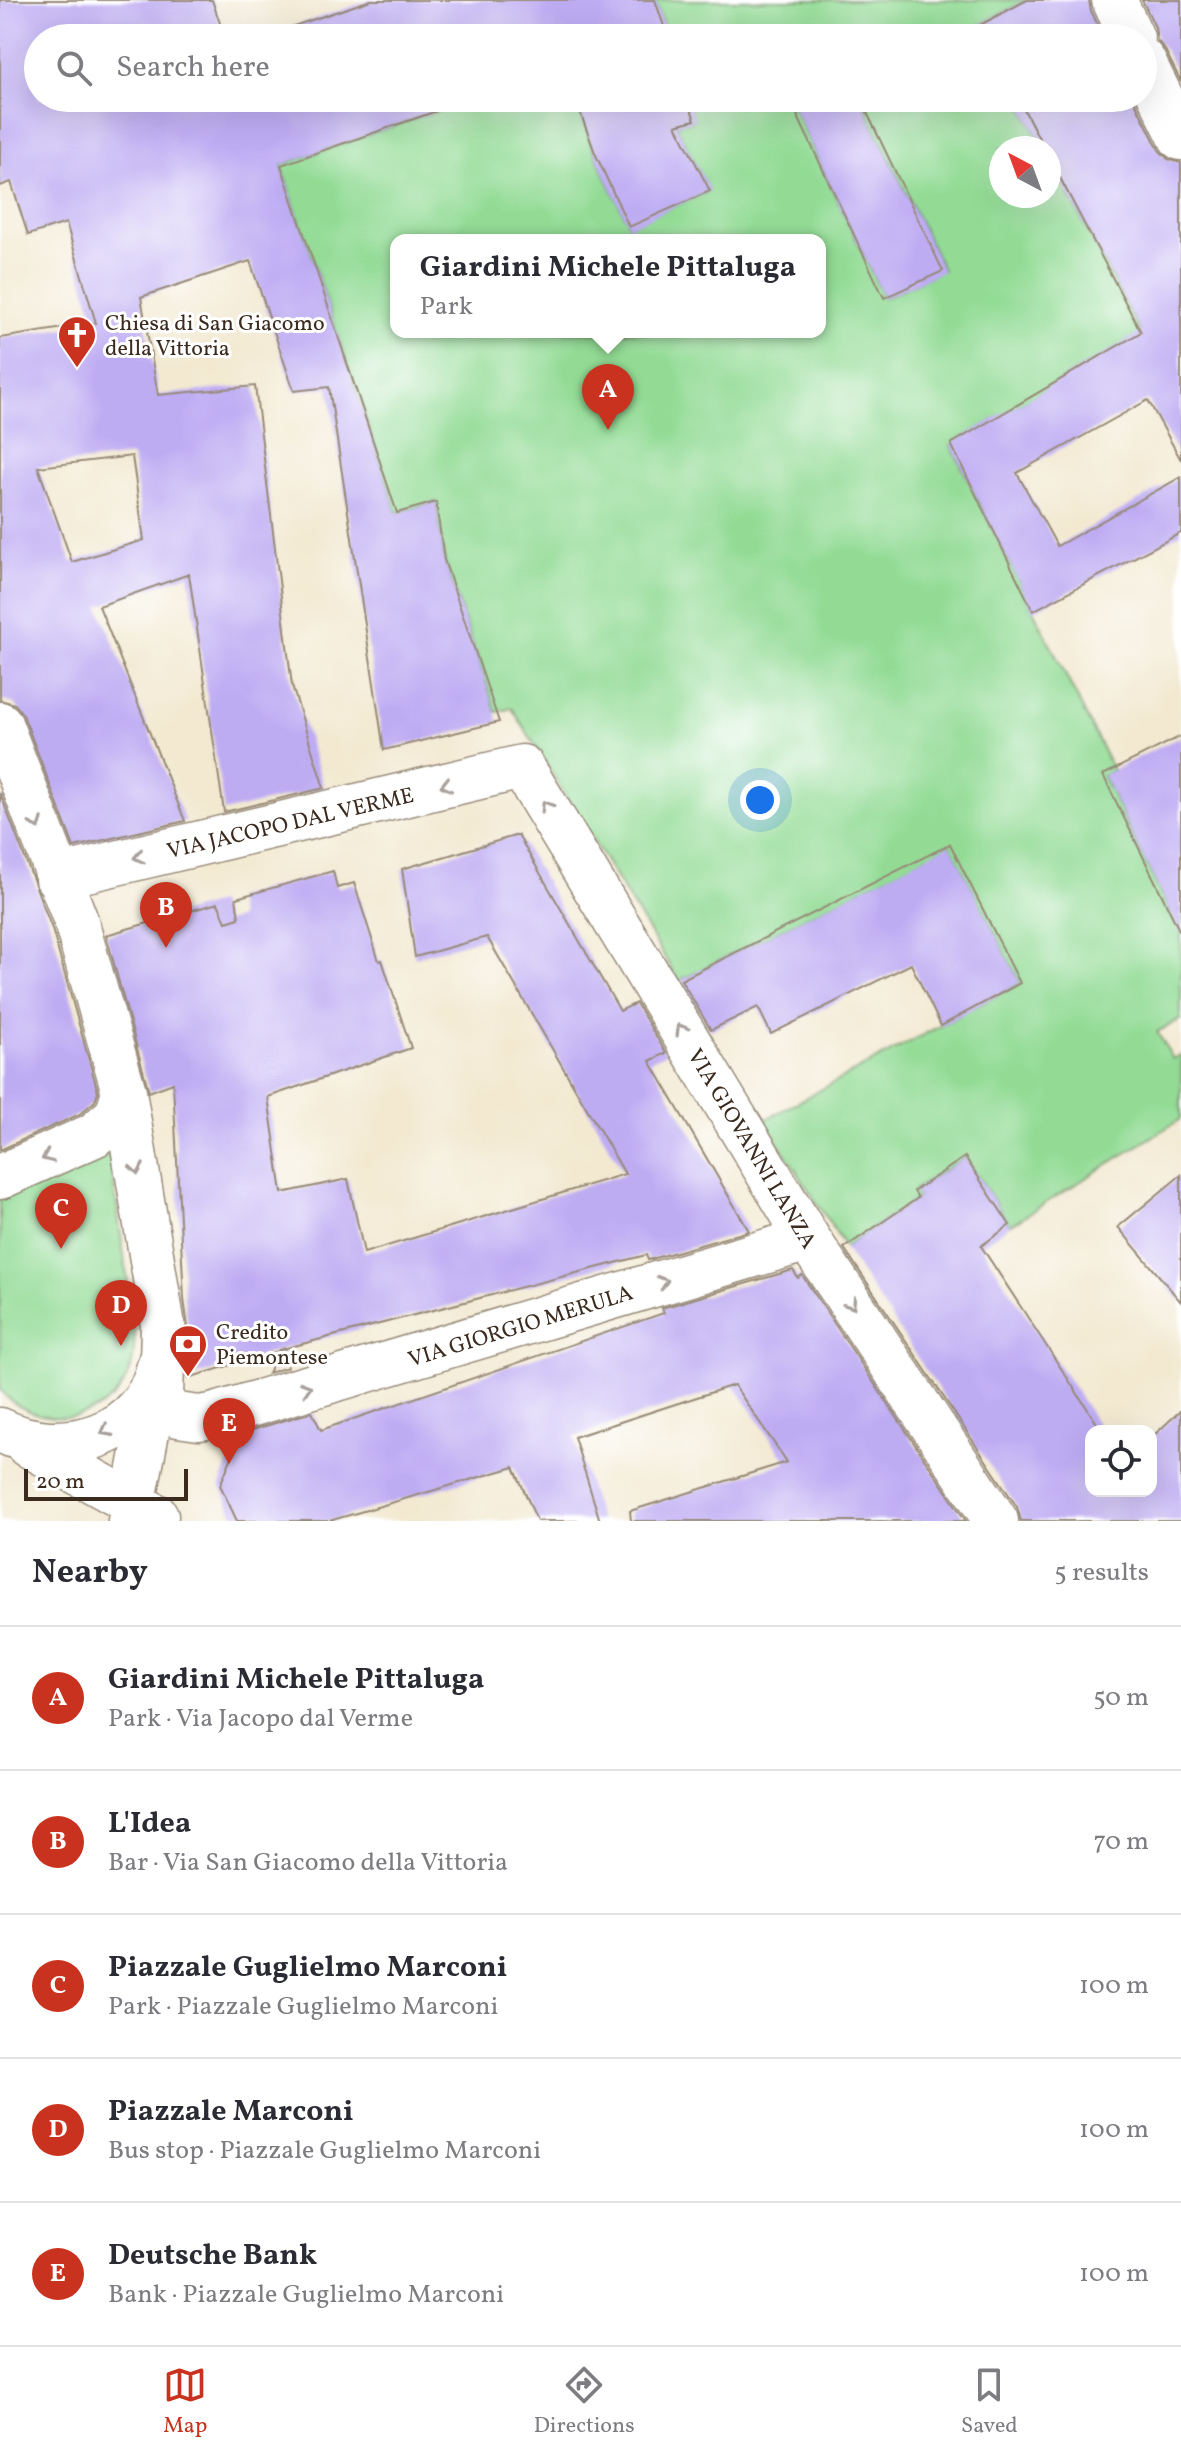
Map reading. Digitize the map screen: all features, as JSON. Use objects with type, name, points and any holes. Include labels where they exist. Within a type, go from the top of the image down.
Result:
[{"type":"street","points":[[1114,0],[1125,24]]},
{"type":"street","points":[[1157,89],[1181,138]]},
{"type":"street","points":[[0,724],[76,921],[124,1092],[160,1303],[163,1348],[160,1392],[163,1403],[145,1515]]},
{"type":"street","name":"VIA JACOPO DAL VERME","points":[[57,877],[522,767]]},
{"type":"street","name":"VIA GIOVANNI LANZA","points":[[522,767],[808,1239],[996,1521]]},
{"type":"street","points":[[0,1177],[94,1135],[117,1115],[124,1092]]},
{"type":"street","name":"VIA GIORGIO MERULA","points":[[163,1403],[178,1415],[212,1416],[808,1239]]},
{"type":"street","points":[[9,1435],[62,1445],[83,1441],[122,1422],[138,1407],[150,1389],[159,1369],[163,1348]]},
{"type":"street","points":[[145,1515],[163,1348]]},
{"type":"street","points":[[9,1435],[145,1515]]},
{"type":"green space","points":[[655,0],[1027,0],[982,24],[663,24]]},
{"type":"green space","points":[[434,112],[580,112],[595,153],[629,226],[709,191],[676,125],[694,120],[691,112],[796,112],[884,298],[943,270],[867,112],[1025,112],[1038,136],[989,136],[989,208],[1061,208],[1061,180],[1141,333],[951,445],[1113,770],[1103,776],[1170,912],[1181,908],[1181,1019],[1157,1032],[1173,1059],[1181,1055],[1181,1119],[1010,1225],[965,1157],[914,1190],[918,1198],[845,1247],[764,1120],[1020,983],[950,845],[679,981],[512,708],[496,712],[444,560],[436,502],[397,513],[281,165]]},
{"type":"green space","points":[[108,1144],[135,1333],[131,1365],[117,1393],[103,1405],[68,1417],[49,1417],[14,1403],[0,1390],[0,1192]]},
{"type":"building","points":[[0,0],[212,0],[220,24],[24,24],[24,112],[434,112],[281,165],[397,513],[436,502],[444,560],[499,722],[384,750],[329,387],[294,391],[250,261],[141,297],[158,395],[255,386],[292,686],[324,788],[224,812],[189,574],[99,606],[185,821],[74,847],[23,715],[15,704],[0,700],[0,338],[96,323],[66,223],[28,235],[11,182],[0,186]],"holes":[[[132,456],[144,540],[72,562],[38,467]]]},
{"type":"building","points":[[371,0],[655,0],[663,24],[300,24]]},
{"type":"building","points":[[1027,0],[1089,0],[1097,24],[982,24]]},
{"type":"building","points":[[1142,0],[1181,0],[1181,82],[1157,40],[1157,24],[1154,24]]},
{"type":"building","points":[[580,112],[692,112],[695,120],[676,125],[710,191],[629,227]]},
{"type":"building","points":[[796,112],[867,112],[943,271],[884,298]]},
{"type":"building","points":[[1025,112],[1140,112],[1159,150],[1168,159],[1181,163],[1181,460],[1148,400],[1017,473],[1057,546],[1181,477],[1181,533],[1033,611],[951,444],[1141,332],[1061,180],[1061,136],[1038,136]]},
{"type":"building","points":[[1181,736],[1181,934],[1103,775]]},
{"type":"building","points":[[0,793],[52,929],[98,1092],[95,1101],[80,1114],[0,1150]]},
{"type":"building","points":[[518,835],[620,1011],[636,1003],[666,1053],[650,1061],[749,1231],[648,1260],[646,1255],[279,1350],[288,1367],[268,1373],[278,1351],[188,1378],[188,1327],[173,1083],[149,1092],[106,935],[218,903],[226,922],[239,918],[236,898],[333,871],[337,888],[354,883],[411,1048],[268,1097],[282,1193],[348,1179],[364,1253],[625,1174],[487,937],[415,957],[402,869]]},
{"type":"building","points":[[950,844],[1020,983],[941,1026],[911,964],[771,1034],[758,1007],[711,1030],[681,980]]},
{"type":"building","points":[[965,1157],[1010,1225],[981,1246],[1098,1425],[1085,1425],[1085,1497],[1157,1497],[1157,1432],[1181,1410],[1181,1521],[1021,1521],[1017,1507],[844,1248],[918,1198],[914,1191]]},
{"type":"building","points":[[1181,1175],[1181,1302],[1118,1227]]},
{"type":"building","points":[[793,1270],[798,1278],[802,1275],[966,1521],[631,1521],[630,1511],[787,1462],[734,1385],[574,1437],[600,1521],[537,1521],[514,1467],[329,1521],[237,1521],[220,1485],[242,1433],[312,1412],[321,1430],[664,1313],[662,1308]]},
{"type":"place","name":"Chiesa di San Giacomo della Vittoria","points":[[77,369]]},
{"type":"place","name":"Giardini Michele Pittaluga","points":[[608,430]]},
{"type":"place","name":"L'Idea","points":[[166,948]]},
{"type":"place","name":"Piazzale Guglielmo Marconi","points":[[61,1249]]},
{"type":"place","name":"Piazzale Marconi","points":[[121,1346]]},
{"type":"place","name":"Credito Piemontese","points":[[188,1378]]},
{"type":"place","name":"Deutsche Bank","points":[[229,1464]]}]
